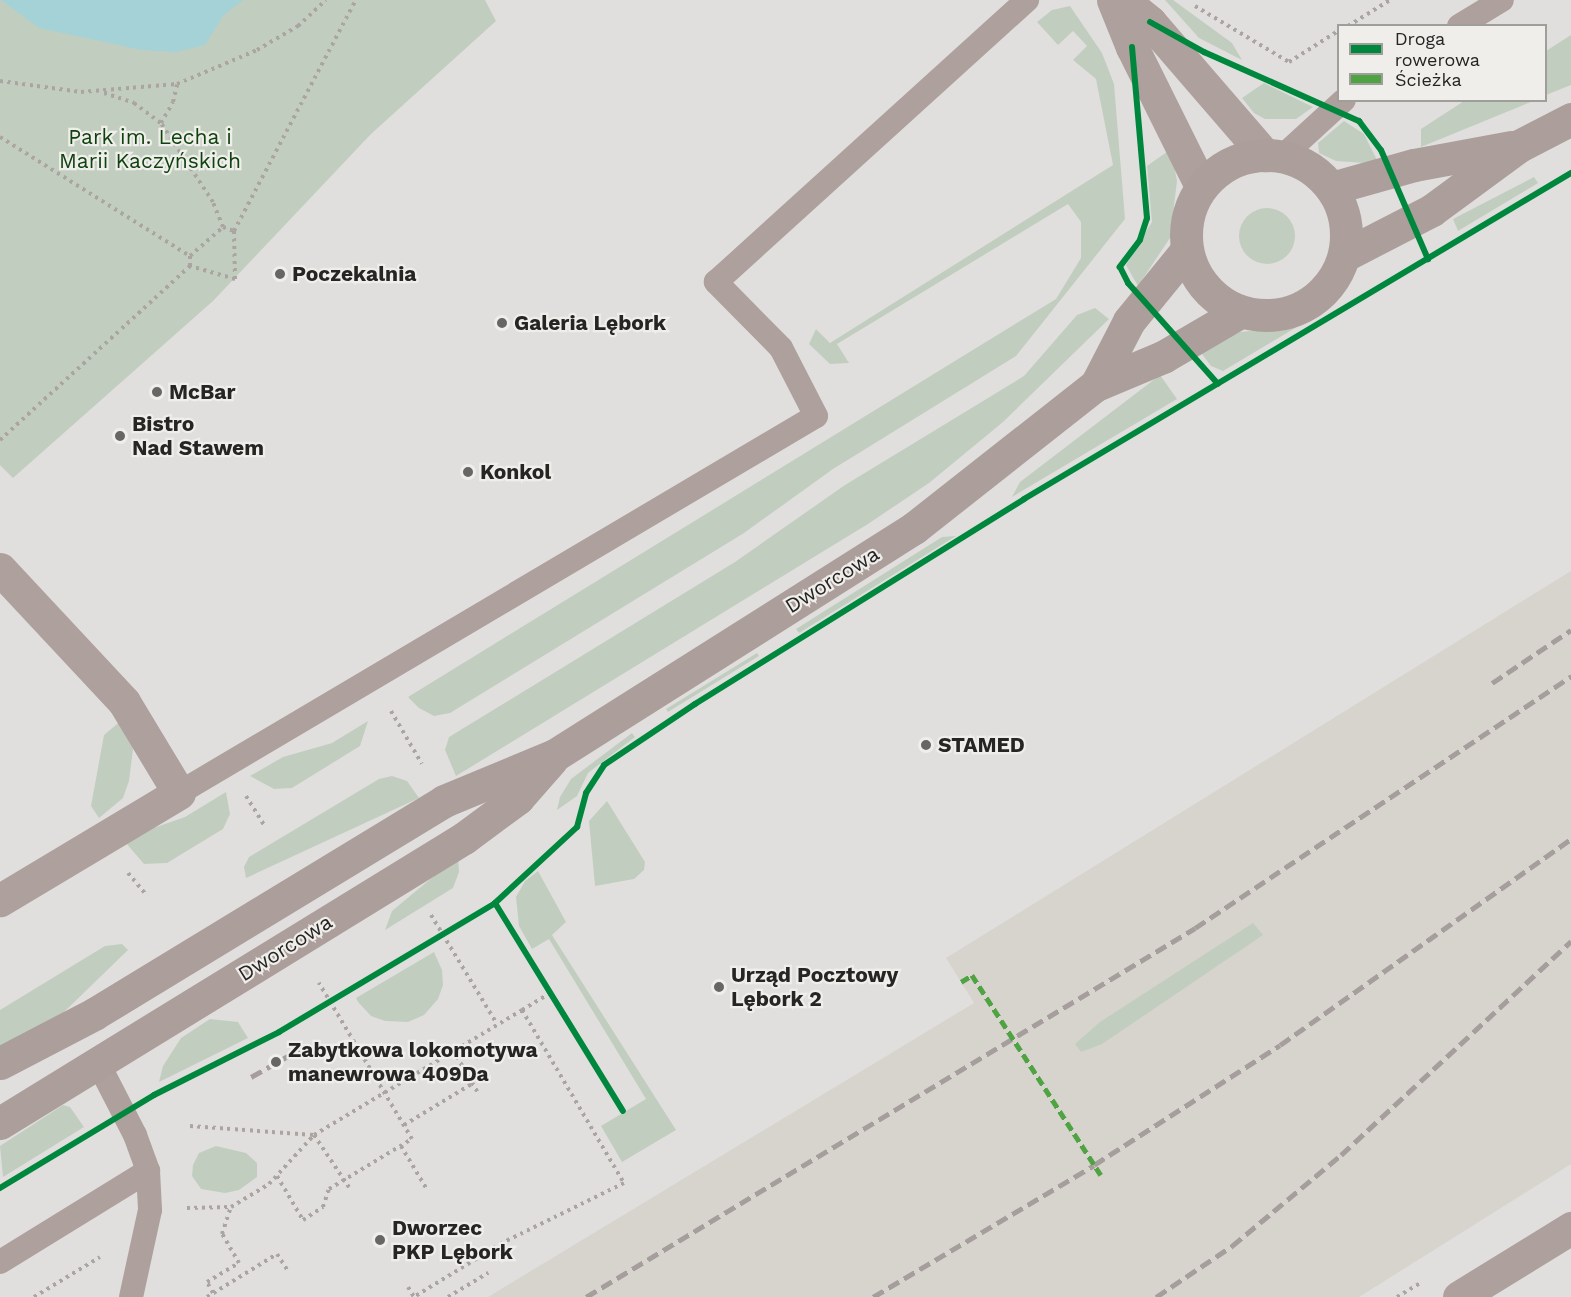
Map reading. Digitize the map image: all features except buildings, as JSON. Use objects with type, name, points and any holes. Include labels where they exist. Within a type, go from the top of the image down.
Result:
[{"type":"street","points":[[1113,0],[1132,47],[1201,186]]},
{"type":"street","points":[[1123,0],[1150,22],[1274,155]]},
{"type":"street","points":[[1346,255],[1432,210],[1519,146],[1571,119]]},
{"type":"street","points":[[1332,188],[1414,165],[1519,146]]},
{"type":"street","points":[[1274,155],[1306,166],[1332,188],[1346,227],[1346,255],[1334,278],[1317,298],[1293,312],[1267,316],[1240,312],[1205,289],[1186,251],[1186,224],[1201,186],[1236,161],[1274,155]]},
{"type":"street","name":"Dworcowa","points":[[1096,385],[1130,321],[1186,251]]},
{"type":"street","name":"Dworcowa","points":[[0,1063],[94,1014],[444,801],[555,755],[914,528],[1096,385],[1163,357],[1240,312]]},
{"type":"street","points":[[0,568],[124,702],[179,793],[0,900]]},
{"type":"street","name":"Dworcowa","points":[[0,1123],[464,837],[518,798],[555,755]]},
{"type":"street","points":[[1459,1297],[1571,1228]]},
{"type":"lane","points":[[179,793],[373,681],[816,416],[781,348],[716,282],[1027,0]]},
{"type":"lane","points":[[1462,24],[1502,0]]},
{"type":"lane","points":[[1274,155],[1341,102]]},
{"type":"lane","points":[[98,1063],[135,1135],[148,1171],[150,1210],[131,1297]]},
{"type":"lane","points":[[0,1262],[148,1171]]},
{"type":"path","points":[[0,81],[41,90],[99,91],[177,84],[267,44],[298,26],[326,0]]},
{"type":"path","points":[[190,266],[235,279],[234,231],[356,0]]},
{"type":"path","points":[[1188,0],[1206,15],[1289,62],[1337,32]]},
{"type":"path","points":[[1351,24],[1390,0]]},
{"type":"path","points":[[161,123],[173,102],[177,84]]},
{"type":"path","points":[[99,91],[134,103],[161,123],[213,202],[223,227],[234,231]]},
{"type":"path","points":[[0,137],[190,256]]},
{"type":"path","points":[[0,440],[190,266],[190,256],[223,227]]},
{"type":"path","points":[[373,681],[444,801]]},
{"type":"path","points":[[431,915],[497,1024]]},
{"type":"path","points":[[433,941],[452,930]]},
{"type":"path","points":[[277,1176],[303,1220],[323,1207],[329,1189],[412,1139],[319,983]]},
{"type":"path","points":[[544,983],[556,1003]]},
{"type":"path","points":[[34,1297],[180,1208],[231,1207],[277,1176],[314,1134],[550,993]]},
{"type":"path","points":[[322,1006],[341,995]]},
{"type":"path","points":[[408,1287],[414,1297],[502,1243],[624,1183],[522,1010]]},
{"type":"path","points":[[453,1050],[477,1091]]},
{"type":"path","points":[[404,1125],[472,1083]]},
{"type":"path","points":[[190,1126],[314,1134]]},
{"type":"path","points":[[314,1134],[349,1187]]},
{"type":"path","points":[[401,1146],[426,1188]]},
{"type":"path","points":[[213,1293],[207,1282],[239,1263],[222,1234],[231,1207]]},
{"type":"path","points":[[207,1297],[278,1254],[288,1271]]},
{"type":"path","points":[[448,1297],[488,1273]]},
{"type":"shaded area","points":[[1571,571],[1571,1164],[1359,1297],[488,1297],[974,1003],[946,958]]},
{"type":"green space","name":"Park im. Lecha i Marii Kaczyńskich","points":[[0,0],[485,0],[496,21],[371,134],[213,301],[13,478],[0,465]]},
{"type":"green space","points":[[1165,0],[1173,0],[1232,43],[1242,60],[1199,38]]},
{"type":"green space","points":[[1070,6],[1102,53],[1114,84],[1125,219],[1016,356],[833,469],[744,533],[450,713],[434,716],[419,708],[408,697],[1056,299],[1081,258],[1081,222],[1068,204],[837,344],[849,363],[830,364],[809,344],[816,329],[830,343],[1113,165],[1096,79],[1073,60],[1087,46],[1073,31],[1058,45],[1037,22],[1052,10]]},
{"type":"green space","points":[[1571,35],[1571,85],[1547,95],[1547,50]]},
{"type":"green space","points":[[1264,83],[1313,107],[1296,119],[1265,119],[1254,113],[1242,98]]},
{"type":"green space","points":[[1462,102],[1531,102],[1421,147],[1421,129]]},
{"type":"green space","points":[[1344,121],[1364,134],[1379,164],[1336,161],[1319,153],[1318,143]]},
{"type":"green space","points":[[1171,149],[1177,181],[1170,238],[1138,286],[1126,265],[1152,222],[1147,166]]},
{"type":"green space","points":[[1534,177],[1538,183],[1458,231],[1453,219]]},
{"type":"green space","points":[[1261,208],[1273,208],[1283,212],[1291,220],[1295,236],[1291,252],[1283,260],[1273,264],[1261,264],[1251,260],[1243,252],[1239,242],[1239,230],[1243,220],[1251,212]]},
{"type":"green space","points":[[1095,308],[1109,319],[1003,422],[929,483],[868,524],[456,776],[445,750],[449,737],[735,562],[845,485],[1024,376],[1077,315]]},
{"type":"green space","points":[[1307,321],[1223,371],[1211,366],[1199,350],[1240,332],[1291,327]]},
{"type":"green space","points":[[1160,375],[1177,399],[1012,497],[1020,482]]},
{"type":"green space","points":[[956,536],[799,633],[796,629],[942,537]]},
{"type":"green space","points":[[757,653],[759,656],[668,712],[666,709]]},
{"type":"green space","points":[[123,719],[133,749],[129,781],[123,798],[99,818],[91,806],[104,735]]},
{"type":"green space","points":[[368,721],[360,746],[292,788],[274,789],[250,776],[283,757],[332,743]]},
{"type":"green space","points":[[632,733],[635,737],[588,773],[577,796],[557,810],[560,797],[571,779]]},
{"type":"green space","points":[[392,776],[407,781],[419,798],[246,878],[244,867],[249,857],[379,779]]},
{"type":"green space","points":[[226,792],[230,814],[223,829],[167,863],[144,864],[126,843],[145,831],[185,817]]},
{"type":"green space","points":[[607,801],[645,862],[644,870],[634,879],[595,886],[589,821]]},
{"type":"green space","points":[[458,856],[459,872],[453,888],[385,930],[392,911]]},
{"type":"green space","points":[[538,871],[566,922],[552,935],[676,1130],[622,1162],[601,1126],[646,1099],[549,939],[532,949],[519,926],[516,897],[525,881]]},
{"type":"green space","points":[[1253,923],[1263,935],[1102,1044],[1081,1052],[1075,1044],[1100,1022]]},
{"type":"green space","points":[[122,944],[128,950],[63,1013],[0,1048],[0,1010],[105,946]]},
{"type":"green space","points":[[434,952],[442,970],[443,985],[438,999],[424,1015],[408,1022],[385,1021],[371,1016],[358,1002],[356,998]]},
{"type":"green space","points":[[210,1019],[238,1022],[248,1038],[159,1082],[163,1066],[181,1038]]},
{"type":"green space","points":[[63,1105],[70,1107],[84,1127],[3,1177],[0,1146]]},
{"type":"green space","points":[[216,1146],[246,1153],[257,1163],[257,1177],[239,1190],[225,1193],[201,1189],[192,1176],[193,1165],[199,1153]]},
{"type":"water","points":[[1,0],[243,0],[223,16],[205,45],[176,52],[142,50],[39,28]]},
{"type":"railway","points":[[1492,683],[1571,630]]},
{"type":"railway","points":[[586,1297],[1195,928],[1571,676]]},
{"type":"railway","points":[[873,1297],[1094,1165],[1280,1045],[1571,839]]},
{"type":"railway","points":[[1156,1297],[1232,1246],[1341,1155],[1571,941]]},
{"type":"railway","points":[[251,1077],[300,1049]]},
{"type":"marked path","points":[[961,982],[972,975],[1101,1175]]},
{"type":"cycle path","points":[[1150,22],[1204,52],[1359,121],[1381,150],[1428,259]]},
{"type":"cycle path","points":[[1132,47],[1147,218],[1140,240],[1120,267],[1128,283],[1218,384]]},
{"type":"cycle path","points":[[0,1188],[154,1095],[279,1032],[495,903],[577,827],[586,793],[604,765],[695,704],[1024,499],[1571,173]]},
{"type":"cycle path","points":[[495,903],[623,1111]]},
{"type":"place","name":"Poczekalnia","points":[[280,274]]},
{"type":"place","name":"Galeria Lębork","points":[[502,323]]},
{"type":"place","name":"McBar","points":[[157,392]]},
{"type":"place","name":"Bistro Nad Stawem","points":[[120,436]]},
{"type":"place","name":"Konkol","points":[[468,472]]},
{"type":"place","name":"STAMED","points":[[926,745]]},
{"type":"place","name":"Urząd Pocztowy Lębork 2","points":[[719,987]]},
{"type":"place","name":"Zabytkowa lokomotywa manewrowa 409Da","points":[[276,1062]]},
{"type":"place","name":"Dworzec PKP Lębork","points":[[380,1240]]}]
